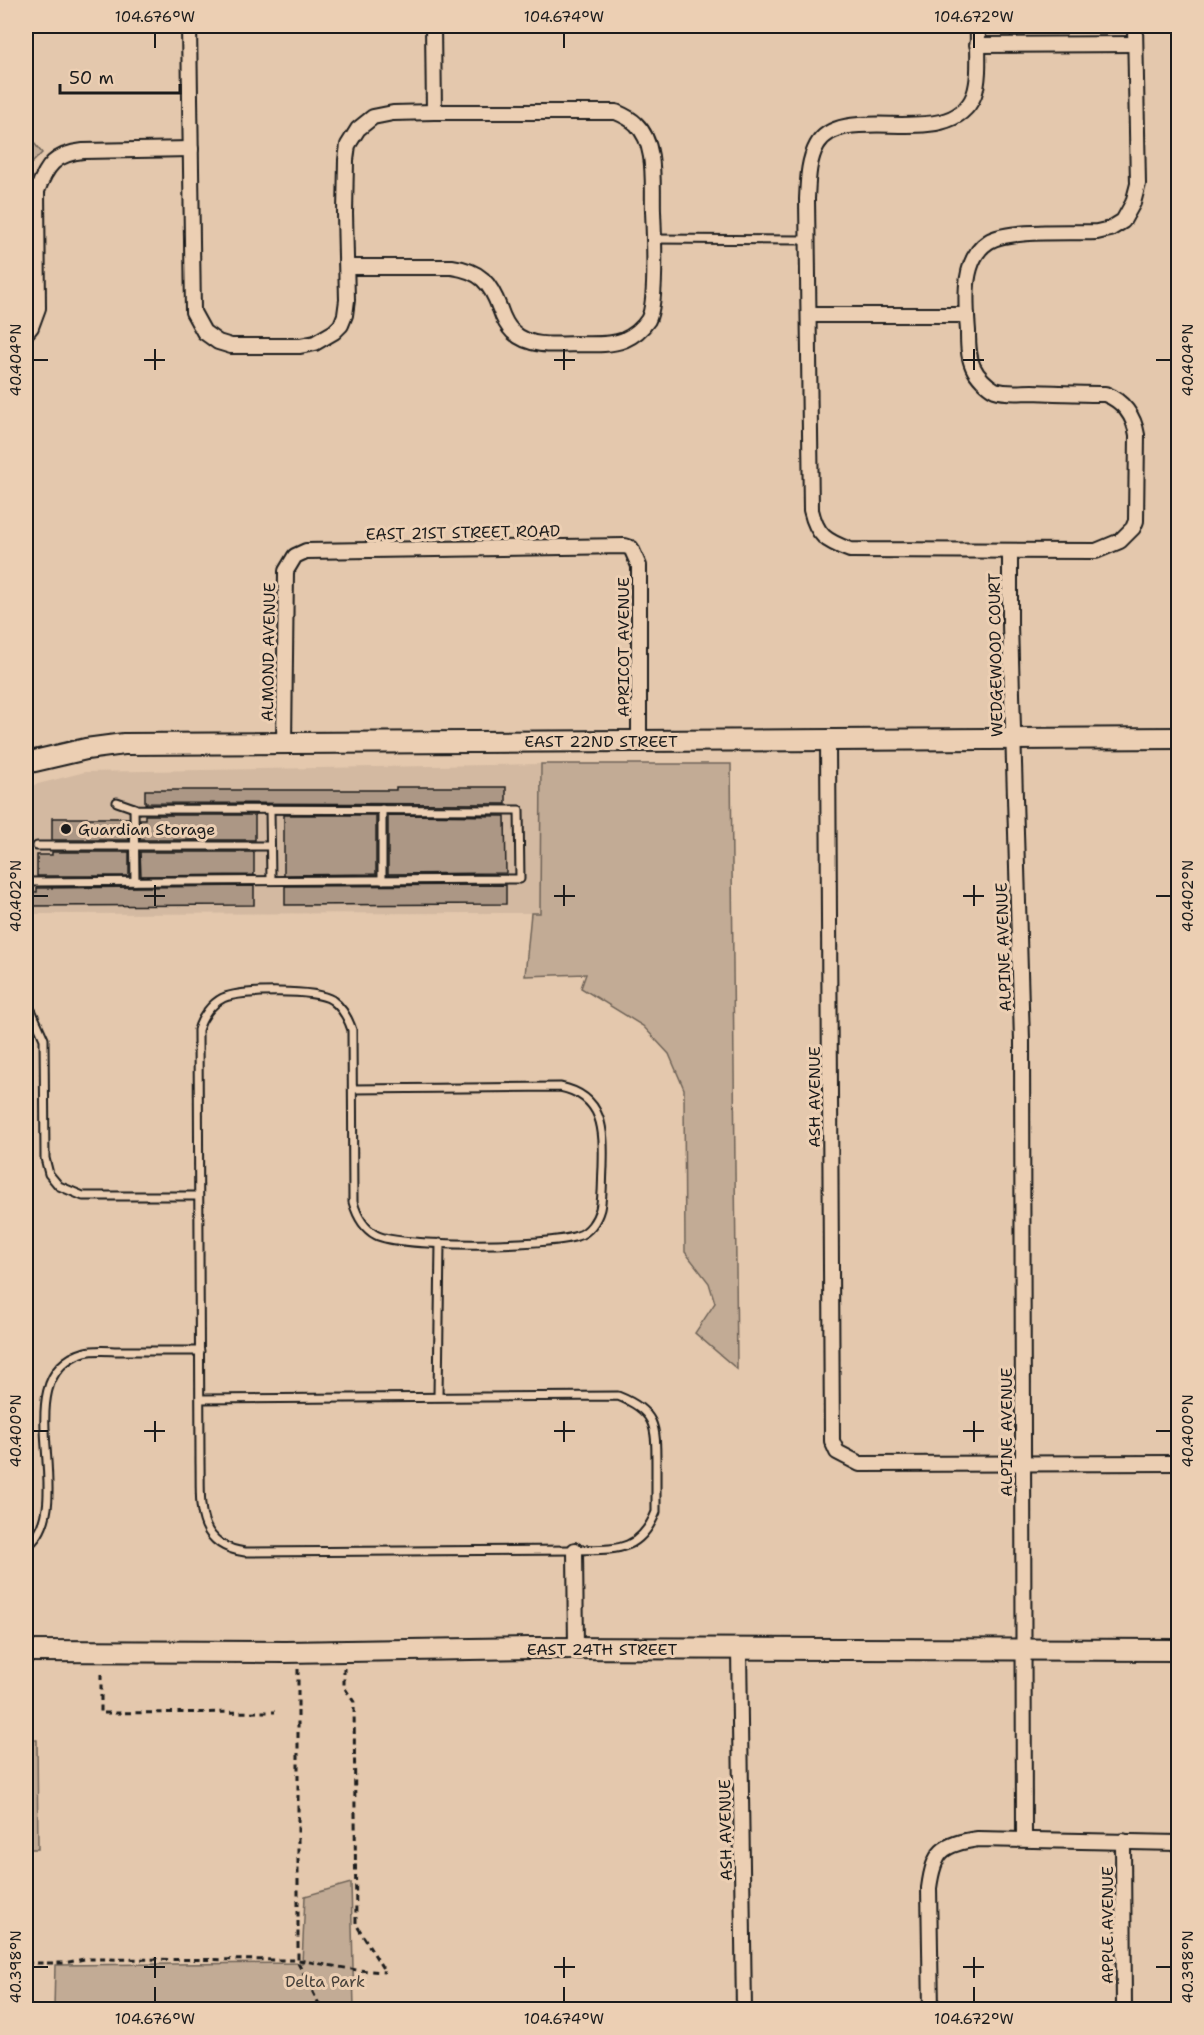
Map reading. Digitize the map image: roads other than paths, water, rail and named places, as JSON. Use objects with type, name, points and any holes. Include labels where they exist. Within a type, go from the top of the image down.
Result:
[{"type":"street","points":[[189,26],[193,312],[204,332],[218,342],[231,346],[315,344],[341,325],[347,300],[346,160],[350,140],[358,129],[373,117],[393,113],[604,111],[616,112],[626,117],[635,122],[644,133],[649,145],[653,301],[650,313],[639,330],[626,339],[617,342],[536,344],[524,340],[506,325],[488,285],[480,276],[467,270],[452,267],[347,267]]},
{"type":"street","points":[[433,26],[434,112]]},
{"type":"street","name":"WEDGEWOOD COURT","points":[[978,26],[975,89],[966,110],[933,123],[853,125],[836,129],[819,141],[810,165],[807,240],[811,510],[814,524],[821,535],[834,544],[850,550],[1010,552],[1014,778]]},
{"type":"street","points":[[1010,552],[1096,551],[1120,541],[1133,528],[1136,520],[1136,427],[1129,411],[1105,394],[1015,392],[993,388],[981,379],[973,368],[969,352],[967,315],[967,284],[970,270],[975,257],[988,242],[1007,235],[1097,232],[1118,225],[1130,210],[1138,184],[1135,26]]},
{"type":"street","points":[[977,45],[1135,44]]},
{"type":"street","points":[[26,333],[31,327],[38,308],[37,191],[43,176],[54,160],[68,152],[191,149]]},
{"type":"street","points":[[809,315],[967,315]]},
{"type":"street","name":"EAST 21ST STREET ROAD","points":[[292,562],[295,556],[306,551],[626,546],[631,548],[635,554]]},
{"type":"street","name":"APRICOT AVENUE","points":[[635,554],[639,566],[639,740]]},
{"type":"street","name":"ALMOND AVENUE","points":[[284,744],[286,571],[292,562]]},
{"type":"street","name":"EAST 22ND STREET","points":[[26,764],[86,748],[124,744],[1179,738]]},
{"type":"street","name":"ASH AVENUE","points":[[828,740],[832,1441],[837,1452],[860,1464],[1022,1464]]},
{"type":"street","name":"ALPINE AVENUE","points":[[1014,778],[1022,1041],[1024,1839]]},
{"type":"street","points":[[1022,1464],[1179,1463]]},
{"type":"street","points":[[575,1550],[576,1649]]},
{"type":"street","name":"ASH AVENUE","points":[[739,1650],[744,2010]]},
{"type":"street","name":"EAST 24TH STREET","points":[[26,1651],[1179,1650]]},
{"type":"street","points":[[931,2010],[929,1888],[932,1869],[942,1851],[955,1842],[978,1839],[1024,1839],[1179,1843]]},
{"type":"street","name":"APPLE AVENUE","points":[[1123,1841],[1124,2010]]},
{"type":"lane","points":[[653,239],[807,240]]},
{"type":"lane","points":[[26,882],[520,879],[519,810],[134,808],[117,802]]},
{"type":"lane","points":[[134,808],[135,881]]},
{"type":"lane","points":[[270,809],[271,880]]},
{"type":"lane","points":[[382,809],[382,880]]},
{"type":"lane","points":[[38,846],[270,846]]},
{"type":"lane","points":[[201,1399],[618,1396],[632,1401],[646,1412],[656,1435],[656,1512],[652,1522],[639,1539],[619,1549],[245,1552],[233,1551],[212,1538],[205,1526],[201,1509],[198,1030],[208,1010],[221,999],[245,993],[312,993],[332,1000],[342,1008],[352,1030],[353,1202],[357,1216],[369,1230],[385,1239],[440,1243],[558,1241],[580,1236],[597,1218],[602,1202],[603,1131],[599,1115],[587,1098],[580,1094],[560,1088],[353,1089]]},
{"type":"lane","points":[[26,1006],[32,1012],[43,1033],[45,1158],[49,1174],[59,1186],[83,1196],[198,1197]]},
{"type":"lane","points":[[438,1396],[440,1243]]},
{"type":"lane","points":[[26,1547],[36,1538],[47,1514],[46,1396],[54,1372],[63,1362],[90,1351],[200,1351]]},
{"type":"place","name":"Guardian Storage","points":[[66,829]]},
{"type":"park label","name":"Delta Park","points":[[325,1981]]}]
